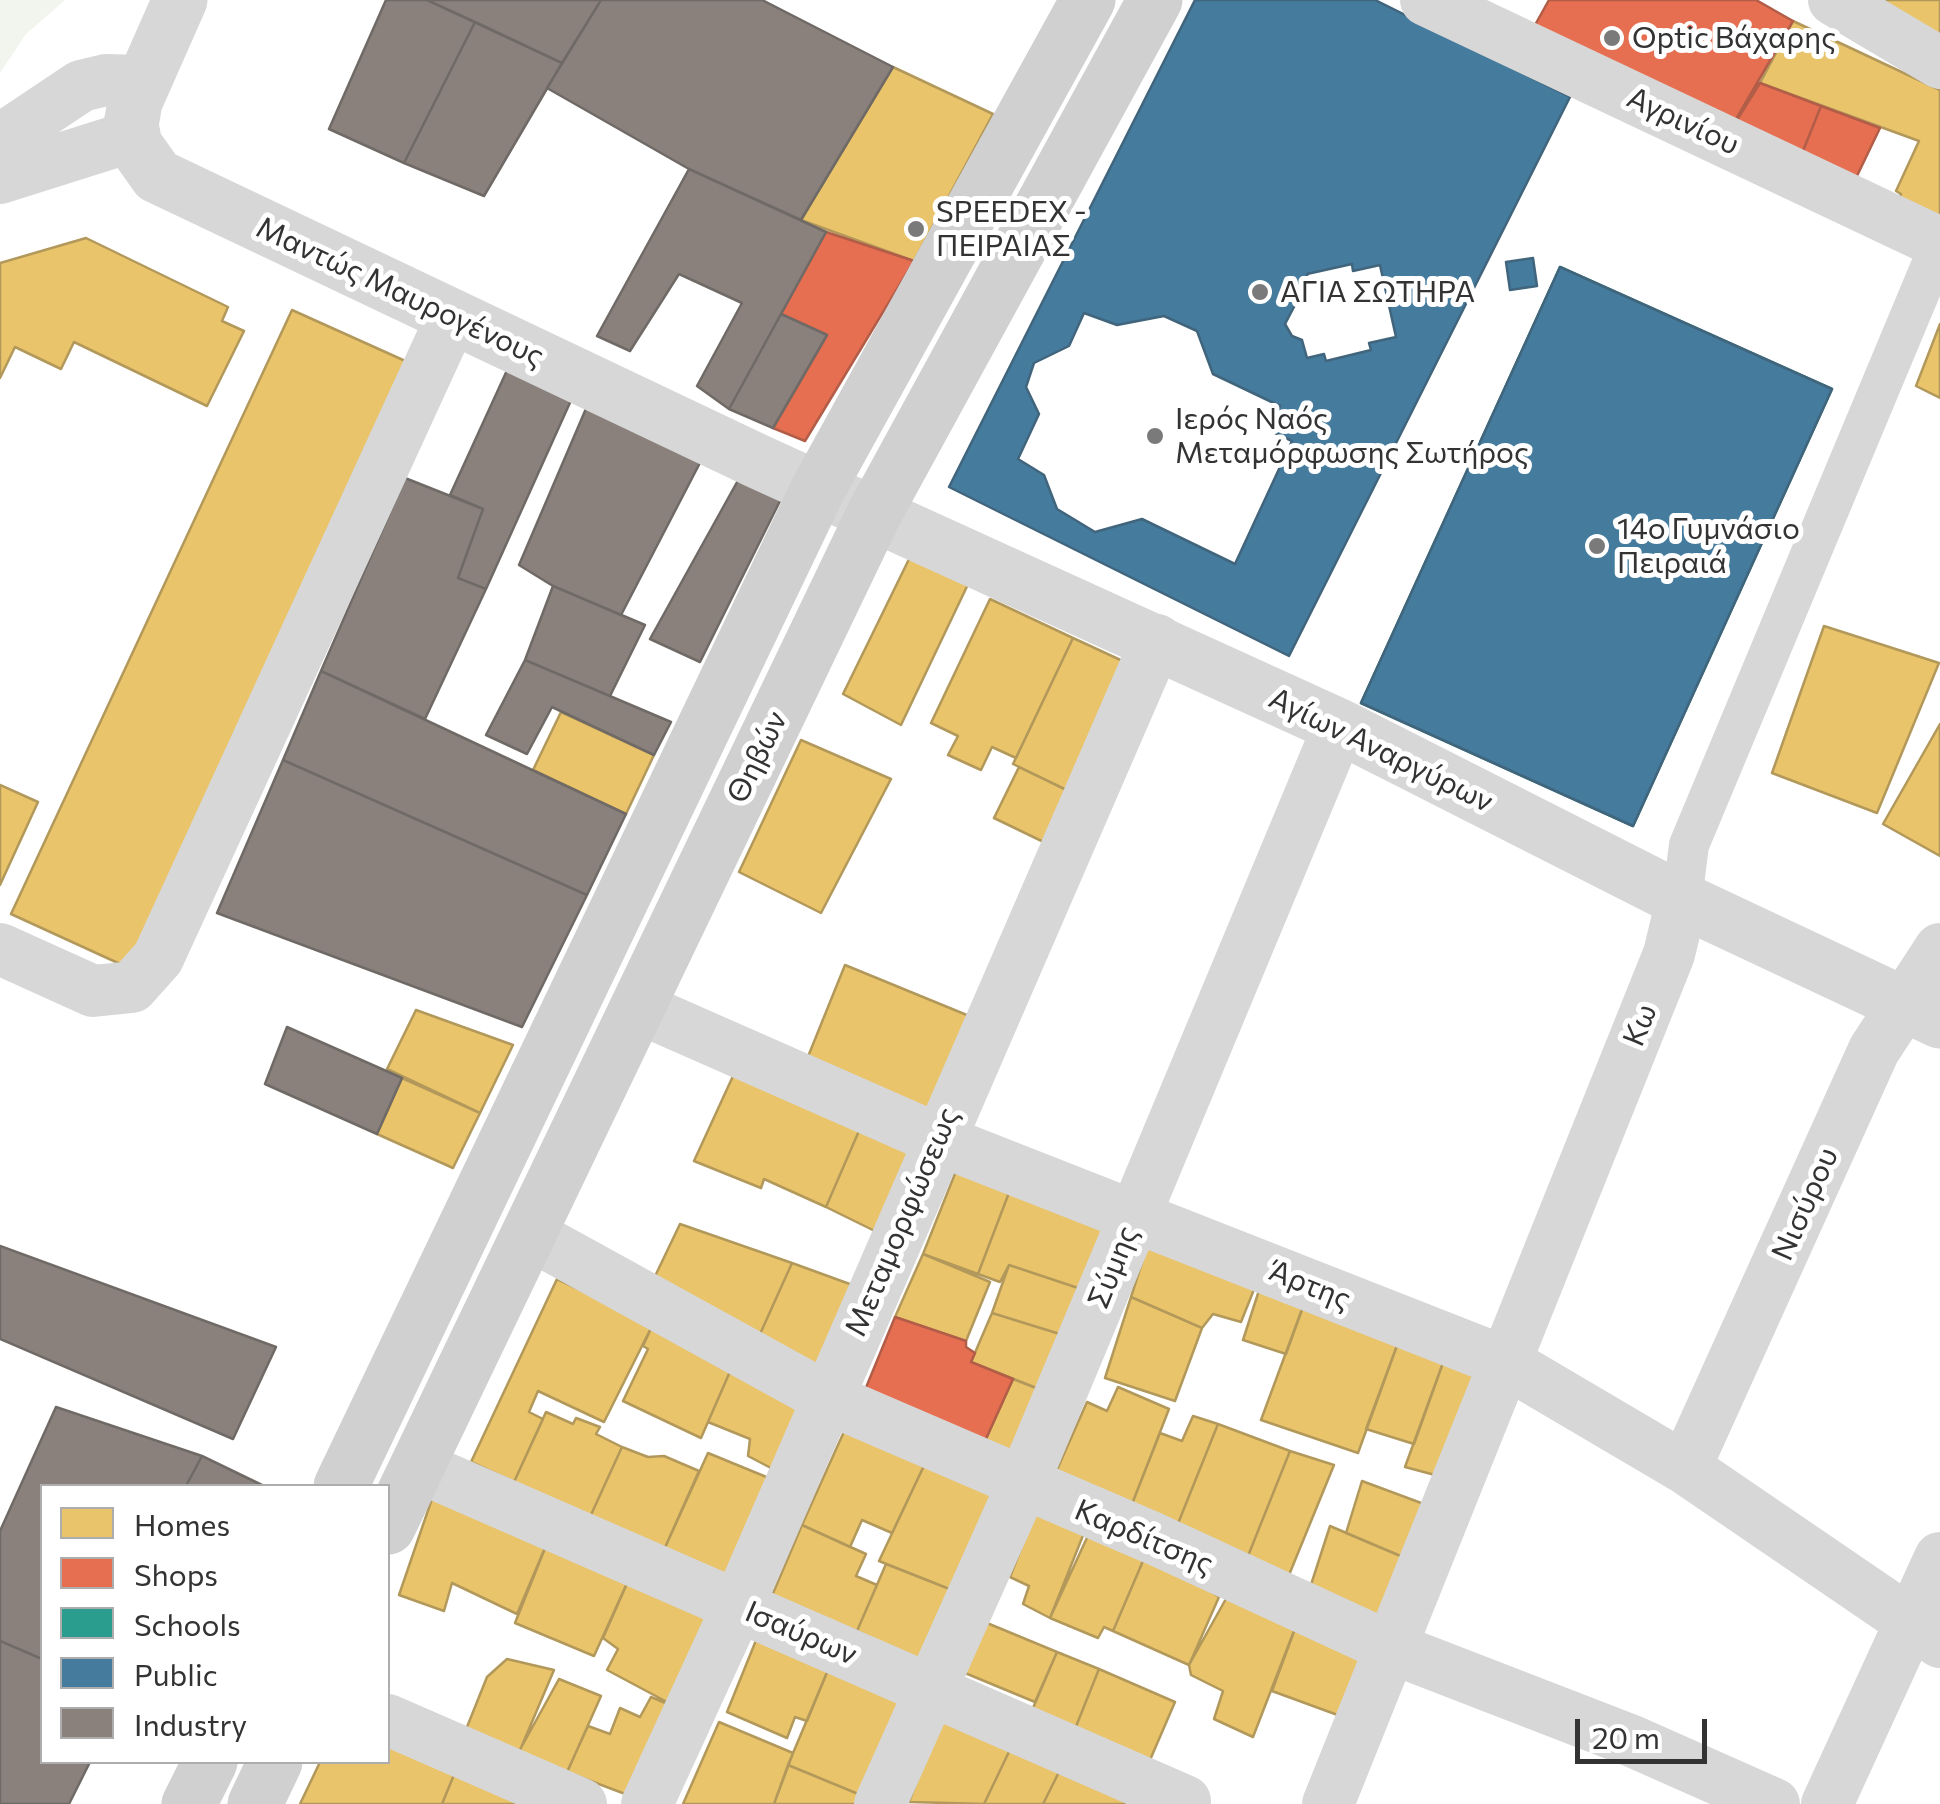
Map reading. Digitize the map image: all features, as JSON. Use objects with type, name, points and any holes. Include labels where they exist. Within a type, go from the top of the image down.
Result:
[{"type":"main road","name":"Θηβών","points":[[342,1484],[818,489],[1088,0]]},
{"type":"main road","name":"Θηβών","points":[[390,1524],[874,514],[1155,0]]},
{"type":"main road","points":[[190,1804],[209,1764]]},
{"type":"main road","points":[[255,1804],[275,1764]]},
{"type":"street","points":[[0,178],[133,136],[135,102],[180,0]]},
{"type":"street","name":"Αγρινίου","points":[[1426,0],[1940,244]]},
{"type":"street","points":[[1834,0],[1940,62]]},
{"type":"street","points":[[0,140],[82,86],[106,80],[144,81]]},
{"type":"street","name":"Μαντώς Μαυρογένους","points":[[133,136],[144,162],[157,176],[818,489]]},
{"type":"street","name":"Κω","points":[[1328,1804],[1669,954],[1690,845],[1940,244]]},
{"type":"street","points":[[0,950],[94,991],[132,986],[158,958],[452,317]]},
{"type":"street","name":"Αγίων Αναργύρων","points":[[818,489],[1339,726],[1682,900],[1922,1012]]},
{"type":"street","name":"Μεταμορφώσεως","points":[[646,1804],[738,1606],[1157,640]]},
{"type":"street","name":"Σύμης","points":[[880,1804],[1022,1486],[1339,726]]},
{"type":"street","name":"Νισύρου","points":[[1685,1468],[1874,1050],[1922,1012],[1940,949]]},
{"type":"street","name":"Άρτης","points":[[637,1008],[937,1140],[1505,1362],[1685,1468],[1926,1632]]},
{"type":"street","name":"Καρδίτσης","points":[[531,1235],[827,1398],[1022,1486],[1154,1539],[1389,1647],[1632,1741],[1774,1804]]},
{"type":"street","name":"Ισαύρων","points":[[417,1466],[1185,1802]]},
{"type":"street","points":[[1827,1804],[1926,1632],[1940,1558]]},
{"type":"street","points":[[390,1721],[581,1804]]},
{"type":"shaded area","points":[[0,0],[65,0],[26,34],[0,73]]},
{"type":"building: Homes","points":[[1887,0],[1940,0],[1940,41],[1878,15]]},
{"type":"building: Homes","points":[[1793,21],[1940,90],[1940,221],[1898,202],[1901,194],[1896,191],[1919,141],[1760,83]]},
{"type":"building: Homes","points":[[893,67],[993,114],[914,261],[801,220]]},
{"type":"building: Homes","points":[[86,238],[228,307],[222,321],[244,331],[207,406],[74,342],[61,369],[15,347],[0,378],[0,263]]},
{"type":"building: Homes","points":[[292,310],[412,364],[131,969],[11,914]]},
{"type":"building: Homes","points":[[1940,324],[1940,398],[1916,386]]},
{"type":"building: Homes","points":[[912,553],[971,578],[901,725],[843,694]]},
{"type":"building: Homes","points":[[990,599],[1073,638],[1016,758],[992,747],[981,770],[948,755],[958,736],[931,723]]},
{"type":"building: Homes","points":[[1824,626],[1939,663],[1877,813],[1772,773]]},
{"type":"building: Homes","points":[[1073,638],[1140,669],[1079,796],[1013,764]]},
{"type":"building: Homes","points":[[561,712],[654,755],[626,814],[533,770]]},
{"type":"building: Homes","points":[[1940,724],[1940,856],[1883,824]]},
{"type":"building: Homes","points":[[801,740],[891,779],[821,913],[739,872]]},
{"type":"building: Homes","points":[[1019,767],[1079,796],[1054,847],[994,818]]},
{"type":"building: Homes","points":[[0,785],[38,802],[0,885]]},
{"type":"building: Homes","points":[[845,965],[979,1020],[933,1123],[803,1069]]},
{"type":"building: Homes","points":[[416,1010],[513,1045],[480,1113],[387,1069]]},
{"type":"building: Homes","points":[[739,1063],[865,1117],[826,1207],[764,1179],[761,1188],[694,1161]]},
{"type":"building: Homes","points":[[402,1078],[480,1113],[453,1168],[377,1134]]},
{"type":"building: Homes","points":[[865,1117],[928,1147],[891,1239],[826,1207]]},
{"type":"building: Homes","points":[[960,1161],[1015,1177],[978,1274],[923,1254]]},
{"type":"building: Homes","points":[[1015,1177],[1132,1220],[1096,1294],[1009,1265],[1000,1282],[978,1274]]},
{"type":"building: Homes","points":[[680,1224],[792,1263],[756,1343],[647,1293]]},
{"type":"building: Homes","points":[[1153,1228],[1261,1272],[1241,1322],[1213,1314],[1202,1328],[1131,1297]]},
{"type":"building: Homes","points":[[923,1254],[990,1282],[966,1341],[895,1317]]},
{"type":"building: Homes","points":[[792,1263],[869,1291],[831,1377],[756,1343]]},
{"type":"building: Homes","points":[[1009,1265],[1096,1294],[1076,1339],[992,1313]]},
{"type":"building: Homes","points":[[1263,1278],[1308,1293],[1286,1354],[1243,1340]]},
{"type":"building: Homes","points":[[557,1279],[653,1324],[604,1422],[538,1391],[529,1412],[543,1419],[514,1482],[471,1462]]},
{"type":"building: Homes","points":[[1308,1293],[1402,1332],[1358,1453],[1261,1420]]},
{"type":"building: Homes","points":[[1131,1297],[1202,1328],[1175,1401],[1105,1378]]},
{"type":"building: Homes","points":[[992,1313],[1076,1339],[1054,1395],[971,1362]]},
{"type":"building: Homes","points":[[653,1324],[735,1360],[701,1438],[623,1401],[648,1349],[643,1346]]},
{"type":"building: Homes","points":[[1402,1332],[1448,1349],[1414,1444],[1366,1429]]},
{"type":"building: Homes","points":[[1448,1349],[1500,1374],[1450,1479],[1405,1467]]},
{"type":"building: Homes","points":[[735,1360],[824,1401],[790,1478],[748,1456],[750,1439],[708,1422]]},
{"type":"building: Homes","points":[[1013,1379],[1054,1395],[1026,1459],[985,1441]]},
{"type":"building: Homes","points":[[1118,1387],[1169,1409],[1132,1504],[1056,1472],[1087,1402],[1107,1411]]},
{"type":"building: Homes","points":[[546,1412],[573,1424],[576,1418],[600,1427],[596,1434],[622,1447],[590,1517],[514,1482]]},
{"type":"building: Homes","points":[[851,1416],[930,1453],[892,1533],[862,1520],[850,1547],[802,1525]]},
{"type":"building: Homes","points":[[1193,1416],[1218,1424],[1177,1526],[1132,1504],[1160,1433],[1182,1441]]},
{"type":"building: Homes","points":[[1218,1424],[1290,1451],[1248,1556],[1177,1526]]},
{"type":"building: Homes","points":[[622,1447],[648,1457],[664,1456],[699,1471],[663,1552],[590,1517]]},
{"type":"building: Homes","points":[[1290,1451],[1334,1465],[1289,1575],[1248,1556]]},
{"type":"building: Homes","points":[[708,1453],[781,1483],[734,1587],[663,1552]]},
{"type":"building: Homes","points":[[930,1453],[1005,1485],[957,1592],[879,1561]]},
{"type":"building: Homes","points":[[1362,1481],[1440,1510],[1417,1563],[1346,1533]]},
{"type":"building: Homes","points":[[436,1487],[550,1536],[517,1614],[452,1583],[444,1611],[399,1595]]},
{"type":"building: Homes","points":[[1038,1505],[1088,1523],[1050,1618],[1023,1604],[1029,1586],[1010,1577]]},
{"type":"building: Homes","points":[[802,1525],[866,1554],[856,1576],[877,1585],[857,1631],[771,1598]]},
{"type":"building: Homes","points":[[1330,1526],[1417,1563],[1388,1630],[1308,1594]]},
{"type":"building: Homes","points":[[1091,1529],[1149,1547],[1113,1631],[1104,1627],[1098,1638],[1050,1618]]},
{"type":"building: Homes","points":[[550,1536],[633,1570],[594,1656],[515,1623]]},
{"type":"building: Homes","points":[[1149,1547],[1219,1597],[1189,1665],[1113,1631]]},
{"type":"building: Homes","points":[[886,1564],[957,1592],[928,1655],[915,1659],[857,1631]]},
{"type":"building: Homes","points":[[633,1570],[734,1615],[682,1710],[607,1670],[618,1649],[603,1638]]},
{"type":"building: Homes","points":[[1232,1588],[1299,1618],[1253,1737],[1214,1719],[1223,1691],[1191,1675],[1189,1665]]},
{"type":"building: Homes","points":[[1299,1618],[1381,1656],[1354,1721],[1272,1691]]},
{"type":"building: Homes","points":[[987,1623],[1057,1652],[1035,1702],[965,1673]]},
{"type":"building: Homes","points":[[761,1628],[833,1658],[807,1721],[795,1717],[787,1738],[727,1712]]},
{"type":"building: Homes","points":[[1057,1652],[1099,1669],[1073,1734],[1030,1715]]},
{"type":"building: Homes","points":[[833,1658],[913,1690],[868,1798],[788,1765]]},
{"type":"building: Homes","points":[[507,1659],[554,1670],[515,1762],[461,1742],[487,1677]]},
{"type":"building: Homes","points":[[1099,1669],[1175,1702],[1147,1767],[1073,1734]]},
{"type":"building: Homes","points":[[559,1679],[601,1696],[565,1777],[517,1755]]},
{"type":"building: Homes","points":[[651,1697],[682,1710],[641,1800],[567,1772],[588,1726],[610,1734],[620,1708],[640,1717]]},
{"type":"building: Homes","points":[[945,1707],[1017,1735],[984,1804],[909,1802]]},
{"type":"building: Homes","points":[[719,1722],[793,1753],[774,1804],[683,1804]]},
{"type":"building: Homes","points":[[1017,1735],[1068,1754],[1043,1804],[984,1804]]},
{"type":"building: Homes","points":[[390,1740],[458,1765],[442,1804],[300,1804],[319,1764],[390,1764]]},
{"type":"building: Homes","points":[[1064,1762],[1153,1804],[1043,1804]]},
{"type":"building: Homes","points":[[458,1765],[549,1804],[442,1804]]},
{"type":"building: Homes","points":[[788,1765],[868,1798],[866,1804],[774,1804]]},
{"type":"building: Shops","points":[[1549,0],[1756,0],[1793,21],[1724,140],[1530,34]]},
{"type":"building: Shops","points":[[1760,83],[1821,106],[1801,156],[1732,128]]},
{"type":"building: Shops","points":[[1821,106],[1880,128],[1856,178],[1801,156]]},
{"type":"building: Shops","points":[[826,232],[914,261],[805,441],[773,428],[827,335],[781,314]]},
{"type":"building: Shops","points":[[895,1317],[966,1341],[966,1347],[975,1353],[971,1362],[1013,1379],[985,1441],[865,1390]]},
{"type":"building: Schools","name":"14ο Γυμνάσιο Πειραιά","points":[[1560,267],[1832,389],[1633,826],[1361,703]]},
{"type":"building: Public","name":"ΑΓΙΑ ΣΩΤΗΡΑ","points":[[1195,0],[1375,0],[1570,97],[1289,656],[949,487]]},
{"type":"building: Public","points":[[1533,258],[1537,286],[1510,290],[1506,262]]},
{"type":"building: Public","points":[[1352,264],[1353,271],[1380,265],[1396,337],[1369,343],[1371,350],[1326,361],[1324,354],[1307,358],[1302,340],[1292,336],[1285,324],[1295,305],[1290,287],[1308,282],[1307,274]]},
{"type":"building: Public","name":"14ο Γυμνάσιο Πειραιά","points":[[1560,267],[1832,389],[1633,826],[1361,703]]},
{"type":"building: Public","name":"Ιερός Ναός Μεταμόρφωσης Σωτήρος","points":[[1084,313],[1117,325],[1164,316],[1197,331],[1213,374],[1280,406],[1269,430],[1292,441],[1235,564],[1142,519],[1095,532],[1057,509],[1044,475],[1018,459],[1039,414],[1026,387],[1034,363],[1069,346]]},
{"type":"building: Industry","points":[[386,0],[427,0],[475,22],[404,163],[329,129]]},
{"type":"building: Industry","points":[[427,0],[601,0],[562,63]]},
{"type":"building: Industry","points":[[601,0],[762,0],[893,67],[801,220],[689,169],[547,88]]},
{"type":"building: Industry","points":[[475,22],[562,63],[484,196],[404,163]]},
{"type":"building: Industry","points":[[689,169],[826,232],[729,409],[697,386],[742,303],[679,274],[630,351],[597,336]]},
{"type":"building: Industry","points":[[781,314],[827,335],[773,428],[729,409]]},
{"type":"building: Industry","points":[[509,366],[573,396],[486,589],[458,578],[483,509],[450,495]]},
{"type":"building: Industry","points":[[588,404],[703,457],[621,615],[553,586],[519,565]]},
{"type":"building: Industry","points":[[741,475],[783,495],[700,662],[650,639]]},
{"type":"building: Industry","points":[[405,478],[483,509],[458,578],[486,589],[425,719],[321,671]]},
{"type":"building: Industry","points":[[553,586],[645,625],[610,696],[525,660]]},
{"type":"building: Industry","points":[[525,660],[671,722],[654,755],[552,707],[527,754],[486,735]]},
{"type":"building: Industry","points":[[321,671],[626,814],[587,895],[283,760]]},
{"type":"building: Industry","points":[[283,760],[587,895],[522,1027],[217,913]]},
{"type":"building: Industry","points":[[287,1027],[402,1078],[377,1134],[265,1084]]},
{"type":"building: Industry","points":[[0,1246],[276,1347],[233,1439],[0,1339]]},
{"type":"building: Industry","points":[[56,1407],[202,1456],[187,1484],[40,1484],[40,1658],[0,1641],[0,1531]]},
{"type":"building: Industry","points":[[202,1456],[260,1484],[187,1484]]},
{"type":"building: Industry","points":[[0,1641],[40,1658],[40,1764],[89,1764],[69,1804],[0,1804]]},
{"type":"place","name":"Optic Βάχαρης","points":[[1612,38]]},
{"type":"place","name":"SPEEDEX - ΠΕΙΡΑΙΑΣ","points":[[916,229]]},
{"type":"place","name":"ΑΓΙΑ ΣΩΤΗΡΑ","points":[[1260,292]]},
{"type":"place","name":"Ιερός Ναός Μεταμόρφωσης Σωτήρος","points":[[1155,436]]},
{"type":"place","name":"14ο Γυμνάσιο Πειραιά","points":[[1597,546]]}]
